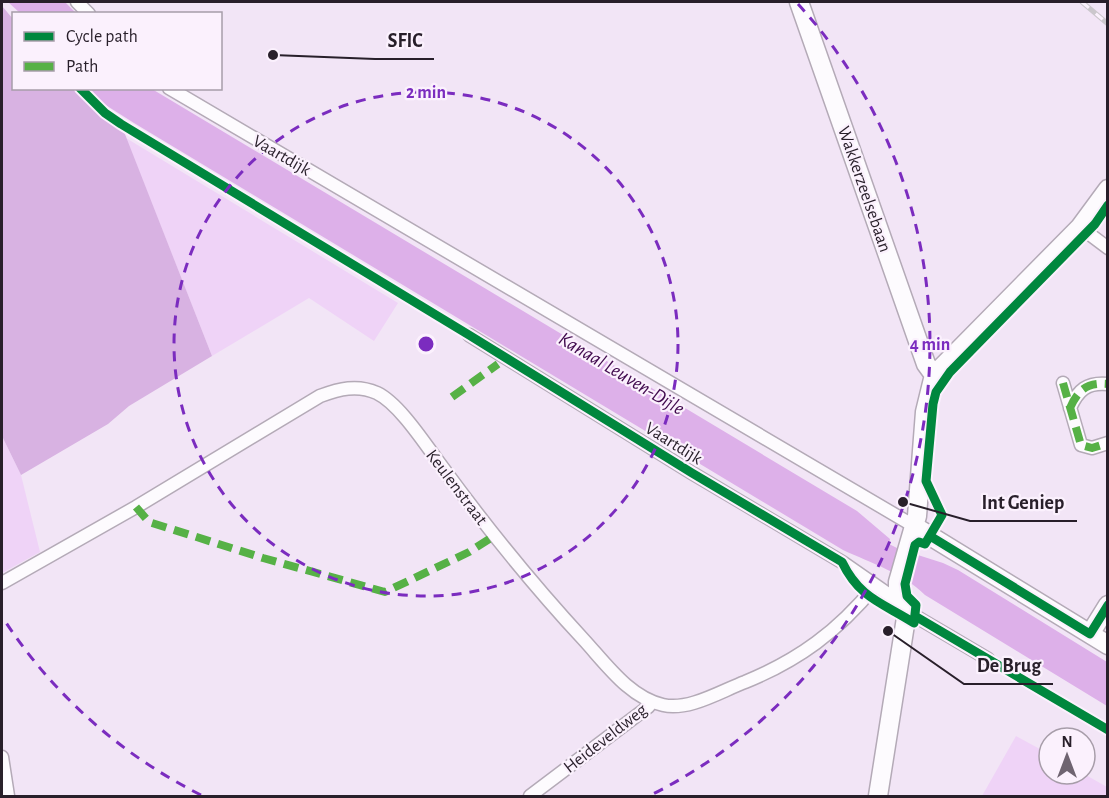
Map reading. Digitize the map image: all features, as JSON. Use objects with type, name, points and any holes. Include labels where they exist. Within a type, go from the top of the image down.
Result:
[{"type":"street","name":"Wakkerzeelsebaan","points":[[799,2],[926,364],[934,375]]},
{"type":"street","name":"Vaartdijk","points":[[172,90],[911,535],[1107,645]]},
{"type":"street","points":[[878,796],[904,637],[905,611],[898,601],[898,582],[917,516],[925,412],[934,375],[1080,227],[1107,189]]},
{"type":"street","points":[[1080,227],[1107,248]]},
{"type":"street","name":"Vaartdijk","points":[[469,335],[692,473],[842,562],[898,601],[915,616],[988,658]]},
{"type":"street","points":[[1063,383],[1080,445],[1092,448],[1107,443]]},
{"type":"street","points":[[1070,408],[1074,398],[1083,388],[1095,383],[1107,384]]},
{"type":"street","name":"Keulenstraat","points":[[2,583],[151,498],[320,396],[341,389],[357,388],[377,393],[390,402],[548,602],[629,687],[651,702]]},
{"type":"street","points":[[651,702],[665,706],[693,702],[772,671],[800,656],[826,636],[875,586]]},
{"type":"street","points":[[1090,634],[1107,605]]},
{"type":"street","name":"Heideveldweg","points":[[530,796],[648,707],[651,702]]},
{"type":"street","points":[[2,757],[8,796]]},
{"type":"shaded area","points":[[2,6],[12,18],[12,90],[81,90],[105,113],[121,124],[212,356],[129,406],[108,424],[21,475],[3,438]]},
{"type":"shaded area","points":[[126,138],[398,303],[374,341],[309,298],[212,356]]},
{"type":"shaded area","points":[[2,421],[3,438],[21,475],[40,552],[2,573]]},
{"type":"shaded area","points":[[1016,736],[1037,747],[1037,786],[1097,786],[1097,781],[1107,787],[1107,796],[982,796]]},
{"type":"water","points":[[8,2],[65,2],[75,12],[19,12]]},
{"type":"water","name":"Kanaal Leuven-Dijle","points":[[91,90],[154,90],[857,511],[890,539],[889,544],[958,570],[1107,662],[1107,706],[925,595],[907,581],[843,550],[104,104]]},
{"type":"railway","points":[[1082,2],[1108,24]]},
{"type":"marked path","points":[[452,397],[498,364]]},
{"type":"marked path","points":[[1063,383],[1081,445],[1092,448],[1108,443]]},
{"type":"marked path","points":[[1070,408],[1076,396],[1084,388],[1094,384],[1108,384]]},
{"type":"marked path","points":[[136,507],[149,522],[263,558],[385,592],[469,552],[494,536]]},
{"type":"cycle path","points":[[82,90],[105,113],[121,124],[692,473],[842,562],[856,584],[873,599],[914,623],[916,605],[907,596],[905,584],[915,545],[919,542],[925,544],[942,515],[926,481],[936,392],[950,372],[1095,224],[1108,205]]},
{"type":"cycle path","points":[[930,536],[1090,634],[1108,605]]},
{"type":"cycle path","points":[[915,616],[1108,730]]},
{"type":"place","name":"SFIC","points":[[273,55]]},
{"type":"place","name":"Int Geniep","points":[[903,502]]},
{"type":"place","name":"De Brug","points":[[888,631]]}]
